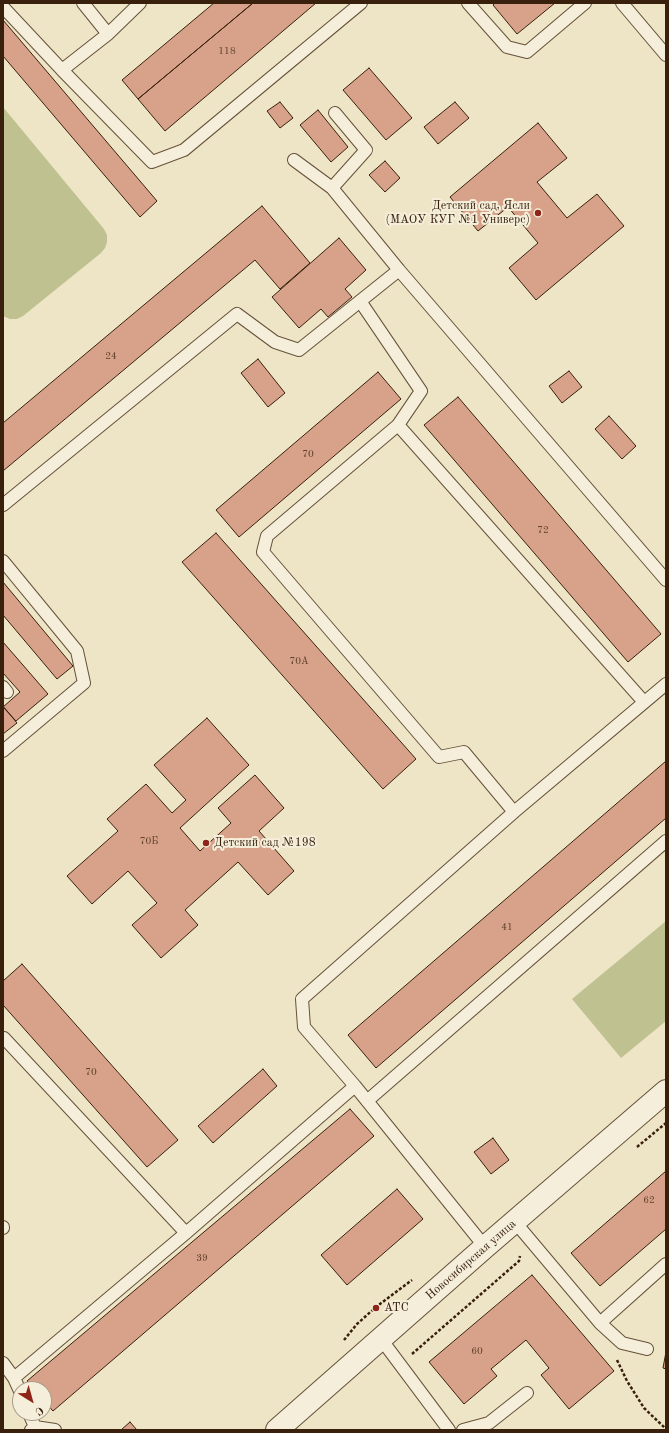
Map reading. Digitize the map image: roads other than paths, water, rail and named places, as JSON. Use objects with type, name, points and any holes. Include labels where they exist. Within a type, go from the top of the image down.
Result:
[{"type":"street","name":"Новосибирская улица","points":[[515,1222],[666,1091]]},
{"type":"street","name":"Новосибирская улица","points":[[277,1430],[485,1246]]},
{"type":"lane","points":[[83,3],[108,34]]},
{"type":"lane","points":[[62,70],[108,34],[140,3]]},
{"type":"lane","points":[[3,7],[152,162],[184,150],[361,3]]},
{"type":"lane","points":[[468,3],[507,47],[528,52],[585,3]]},
{"type":"lane","points":[[622,3],[666,55]]},
{"type":"lane","points":[[332,188],[366,150],[335,113]]},
{"type":"lane","points":[[294,160],[332,188],[399,270],[666,580]]},
{"type":"lane","points":[[3,505],[237,314],[275,342],[299,350],[399,270]]},
{"type":"lane","points":[[360,301],[421,391],[398,425],[267,536],[263,552],[439,757],[464,752],[514,812]]},
{"type":"lane","points":[[398,425],[644,702]]},
{"type":"lane","points":[[3,561],[77,651],[84,683],[3,751]]},
{"type":"lane","points":[[647,1349],[622,1342],[600,1323],[515,1222],[485,1246],[355,1086],[304,1027],[302,999],[514,812],[666,684]]},
{"type":"lane","points":[[367,1101],[666,841]]},
{"type":"lane","points":[[4,1038],[186,1233]]},
{"type":"lane","points":[[14,1378],[186,1233],[355,1086]]},
{"type":"lane","points":[[600,1323],[666,1264]]},
{"type":"lane","points":[[381,1339],[449,1430]]},
{"type":"lane","points":[[3,1363],[15,1381]]},
{"type":"lane","points":[[463,1430],[489,1423],[527,1393]]},
{"type":"lane","points":[[33,1428],[54,1430]]},
{"type":"place","name":"Детский сад, Ясли (МАОУ КУГ №1 Универс)","points":[[538,213]]},
{"type":"place","name":"Детский сад №198","points":[[206,843]]},
{"type":"place","name":"АТС","points":[[376,1308]]}]
